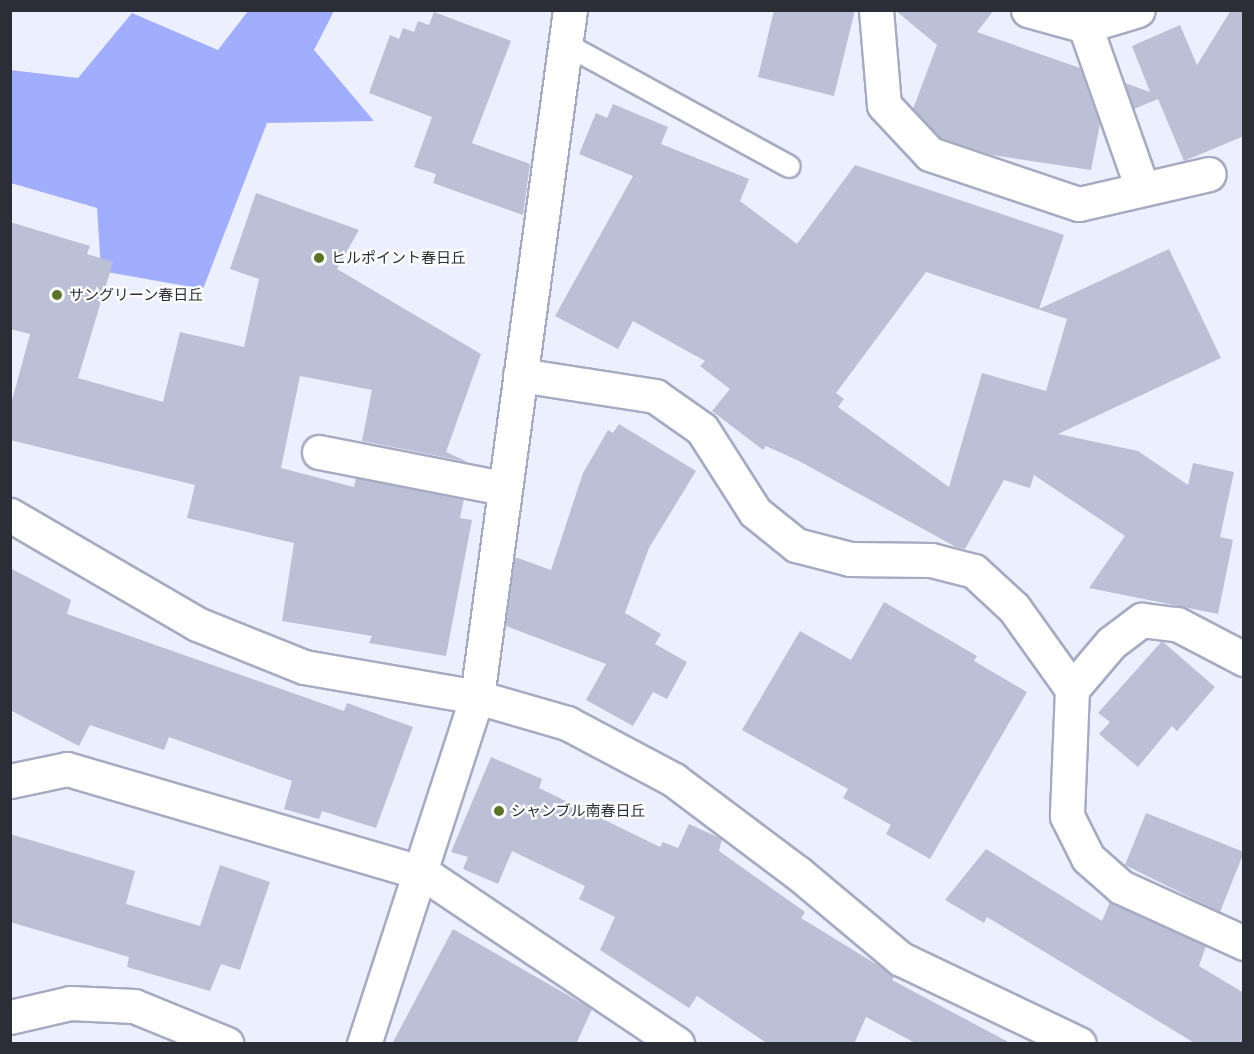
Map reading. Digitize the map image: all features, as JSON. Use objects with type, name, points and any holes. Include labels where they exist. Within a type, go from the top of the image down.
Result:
[{"type":"street","points":[[364,1044],[423,873],[477,697],[503,488],[570,10]]},
{"type":"street","points":[[876,10],[884,105],[930,154],[1079,204],[1209,174]]},
{"type":"street","points":[[1028,10],[1085,26],[1138,10]]},
{"type":"street","points":[[1085,26],[1142,188]]},
{"type":"street","points":[[520,375],[655,396],[702,429],[755,512],[796,545],[850,559],[931,560],[974,571],[1014,608],[1072,689],[1067,816],[1088,858],[1121,887],[1244,943]]},
{"type":"street","points":[[319,452],[503,488]]},
{"type":"street","points":[[11,516],[197,624],[304,667],[477,697],[567,723],[674,780],[798,873],[901,959],[1079,1044]]},
{"type":"street","points":[[1072,689],[1111,643],[1142,620],[1177,624],[1244,659]]},
{"type":"street","points":[[10,780],[68,769],[423,873],[677,1044]]},
{"type":"street","points":[[10,1017],[70,1003],[134,1006],[227,1044]]},
{"type":"lane","points":[[564,43],[789,166]]},
{"type":"shaded area","points":[[248,11],[334,11],[314,50],[374,121],[267,123],[203,289],[101,271],[97,208],[11,183],[10,70],[78,78],[132,13],[218,50]]},
{"type":"building","points":[[774,10],[855,10],[834,96],[758,77]]},
{"type":"building","points":[[895,10],[994,10],[977,32],[1080,68],[1100,124],[1091,170],[992,155],[940,138],[913,109],[937,45]]},
{"type":"building","points":[[1231,10],[1244,10],[1244,136],[1184,161],[1158,99],[1134,109],[1125,83],[1150,92],[1132,46],[1180,25],[1197,65]]},
{"type":"building","points":[[434,12],[511,41],[472,143],[530,164],[523,215],[433,183],[436,174],[414,167],[432,117],[369,93],[390,35],[399,39],[403,28],[414,32],[418,21],[429,25]]},
{"type":"building","points":[[613,104],[668,127],[661,144],[749,179],[740,201],[797,244],[855,165],[1064,235],[1039,309],[1169,249],[1221,358],[1058,434],[1138,451],[1188,485],[1193,463],[1234,472],[1220,537],[1233,540],[1218,614],[1089,588],[1125,536],[1034,475],[1030,488],[1004,480],[965,549],[956,547],[799,461],[766,446],[763,450],[712,411],[730,389],[700,366],[705,361],[633,321],[618,349],[555,316],[633,176],[579,154],[596,113],[607,118]],"holes":[[[926,272],[1067,319],[1046,391],[982,373],[949,487],[838,407],[844,399],[836,393]]]},
{"type":"building","points":[[256,193],[359,230],[337,269],[481,354],[446,452],[468,462],[362,441],[372,390],[300,376],[281,468],[354,487],[356,478],[464,499],[460,518],[472,520],[446,656],[369,643],[372,636],[282,621],[294,543],[187,518],[195,485],[10,440],[10,408],[30,334],[10,329],[10,222],[90,246],[87,254],[113,262],[78,378],[163,402],[180,332],[244,347],[259,279],[230,269]]},
{"type":"building","points":[[619,424],[696,471],[649,548],[625,613],[661,634],[655,644],[687,662],[667,699],[653,692],[633,726],[586,700],[606,664],[506,626],[515,557],[551,570],[583,473],[608,430],[613,433]]},
{"type":"building","points":[[10,568],[71,600],[67,614],[344,711],[347,703],[413,727],[376,828],[322,811],[319,819],[284,809],[292,781],[169,737],[164,750],[90,725],[79,746],[10,710]]},
{"type":"building","points":[[884,602],[977,656],[974,661],[1027,692],[930,859],[886,834],[891,825],[843,798],[848,789],[742,730],[800,631],[851,660]]},
{"type":"building","points":[[1162,641],[1215,687],[1177,731],[1172,726],[1138,767],[1099,734],[1110,722],[1098,713]]},
{"type":"building","points":[[491,757],[542,779],[539,788],[660,847],[663,842],[678,848],[689,824],[722,839],[719,851],[805,912],[801,918],[884,969],[894,977],[892,980],[1012,1044],[917,1044],[866,1017],[854,1044],[768,1044],[697,996],[689,1008],[600,950],[615,917],[579,899],[585,886],[512,851],[498,884],[463,869],[468,857],[451,852]]},
{"type":"building","points":[[1146,813],[1244,852],[1220,912],[1125,865]]},
{"type":"building","points":[[10,834],[135,871],[126,904],[200,926],[220,865],[270,882],[240,970],[221,964],[210,991],[127,967],[129,957],[10,922]]},
{"type":"building","points":[[986,849],[1102,921],[1110,902],[1206,946],[1199,966],[1244,993],[1244,1044],[1196,1044],[987,917],[984,923],[945,900]]},
{"type":"building","points":[[453,929],[592,1009],[576,1044],[392,1044]]},
{"type":"place","name":"ヒルポイント春日丘","points":[[319,258]]},
{"type":"place","name":"サングリーン春日丘","points":[[57,295]]},
{"type":"place","name":"シャンブル南春日丘","points":[[499,811]]}]
